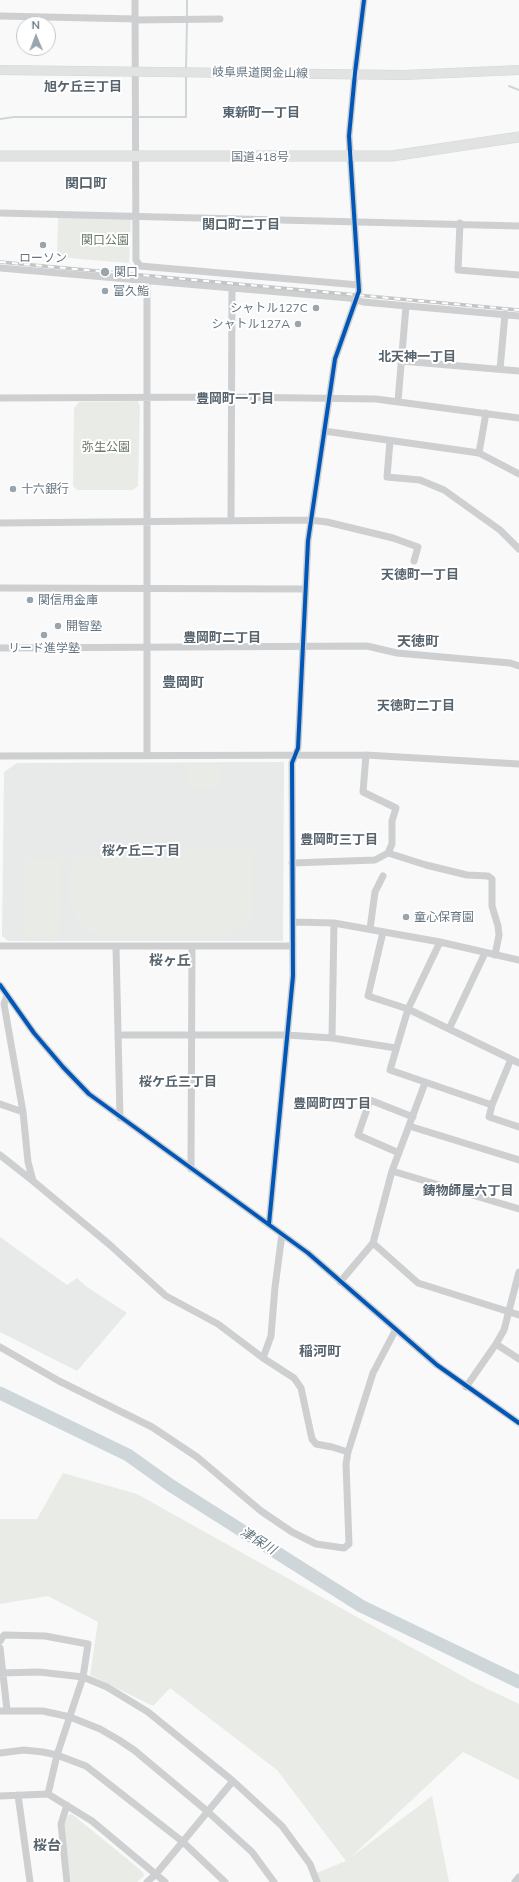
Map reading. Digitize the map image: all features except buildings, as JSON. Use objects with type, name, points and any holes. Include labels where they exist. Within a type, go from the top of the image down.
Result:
[{"type":"highway","name":"国道418号","points":[[0,156],[392,156],[519,138]]},
{"type":"main road","name":"岐阜県道関金山線","points":[[0,70],[355,73],[404,75],[519,70]]},
{"type":"street","points":[[135,0],[135,216],[136,260],[140,266],[359,285]]},
{"type":"street","points":[[268,1224],[293,976],[292,763],[298,748],[305,589],[310,520],[335,359],[357,300],[359,285],[356,221],[349,136],[364,0]]},
{"type":"street","points":[[0,16],[220,19]]},
{"type":"street","points":[[0,213],[519,226]]},
{"type":"street","points":[[460,224],[458,270],[519,275]]},
{"type":"street","points":[[0,268],[232,288],[357,300],[363,302],[519,316]]},
{"type":"street","points":[[147,281],[147,756]]},
{"type":"street","points":[[231,521],[232,288]]},
{"type":"street","points":[[398,401],[406,306]]},
{"type":"street","points":[[500,369],[505,314]]},
{"type":"street","points":[[401,360],[519,371]]},
{"type":"street","points":[[0,398],[328,397],[398,401],[519,418]]},
{"type":"street","points":[[479,453],[486,414]]},
{"type":"street","points":[[324,431],[479,453],[519,474]]},
{"type":"street","points":[[390,441],[387,477],[420,480],[444,490],[500,530],[519,548]]},
{"type":"street","points":[[0,523],[310,520],[327,522],[394,538],[418,547],[414,560]]},
{"type":"street","points":[[0,588],[305,589]]},
{"type":"street","points":[[0,648],[366,646],[397,653],[502,662],[519,666]]},
{"type":"street","points":[[292,863],[374,860],[388,853],[392,844],[392,821],[396,808],[363,792],[366,755]]},
{"type":"street","points":[[0,756],[366,755],[519,764]]},
{"type":"street","points":[[388,853],[433,867],[467,875],[488,876],[492,879],[492,906],[499,935],[495,955]]},
{"type":"street","points":[[370,929],[375,892],[384,876]]},
{"type":"street","points":[[293,922],[334,923],[370,929],[440,942],[519,960]]},
{"type":"street","points":[[332,1038],[334,923]]},
{"type":"street","points":[[383,932],[368,996],[408,1009],[519,1063]]},
{"type":"street","points":[[440,942],[408,1009],[390,1070],[492,1105]]},
{"type":"street","points":[[0,946],[293,946]]},
{"type":"street","points":[[116,947],[120,1118]]},
{"type":"street","points":[[191,1169],[192,947]]},
{"type":"street","points":[[449,1029],[485,952]]},
{"type":"street","points":[[0,985],[34,1033],[63,1067],[89,1094],[120,1118],[308,1253],[438,1365],[466,1387],[519,1423]]},
{"type":"street","points":[[7,995],[4,1004],[23,1112],[28,1162],[33,1181]]},
{"type":"street","points":[[119,1035],[287,1035],[332,1038],[396,1048]]},
{"type":"street","points":[[511,1059],[492,1105],[489,1117],[519,1127]]},
{"type":"street","points":[[340,1282],[373,1243],[392,1171],[425,1083]]},
{"type":"street","points":[[399,1153],[358,1135],[370,1100],[413,1117]]},
{"type":"street","points":[[0,1104],[23,1112]]},
{"type":"street","points":[[409,1126],[519,1160]]},
{"type":"street","points":[[0,1155],[110,1245],[166,1296],[218,1324],[263,1358],[294,1378],[301,1388],[312,1439],[316,1444],[332,1446],[348,1452]]},
{"type":"street","points":[[392,1171],[519,1209]]},
{"type":"street","points":[[263,1358],[271,1336],[275,1287],[282,1234]]},
{"type":"street","points":[[373,1243],[418,1283],[519,1315]]},
{"type":"street","points":[[466,1387],[504,1330],[510,1312],[519,1272]]},
{"type":"street","points":[[0,1348],[59,1381],[152,1427],[197,1457],[261,1511],[292,1532],[316,1544],[344,1548],[349,1544],[346,1464],[348,1452],[373,1373],[396,1329]]},
{"type":"street","points":[[496,1344],[519,1360]]},
{"type":"street","points":[[0,1641],[4,1635],[45,1636],[88,1644],[83,1677],[57,1755],[48,1794]]},
{"type":"street","points":[[0,1648],[3,1711],[43,1711],[70,1716],[100,1729],[124,1743],[207,1811],[252,1852],[274,1882]]},
{"type":"street","points":[[2,1673],[39,1672],[83,1677],[107,1687],[148,1712],[234,1781],[282,1826],[310,1864],[317,1882]]},
{"type":"street","points":[[0,1753],[24,1750],[57,1755],[86,1766],[183,1842],[225,1882]]},
{"type":"street","points":[[147,1882],[156,1874],[207,1811],[234,1781]]},
{"type":"street","points":[[0,1796],[48,1794],[92,1821],[165,1882]]},
{"type":"street","points":[[18,1795],[30,1882]]},
{"type":"street","points":[[67,1805],[61,1824],[67,1882]]},
{"type":"street","points":[[515,1882],[519,1877]]},
{"type":"shaded area","points":[[284,762],[283,941],[8,941],[2,936],[4,772],[17,763]]},
{"type":"shaded area","points":[[0,1237],[67,1285],[77,1278],[87,1287],[127,1313],[77,1371],[0,1332]]},
{"type":"green space","name":"関口公園","points":[[58,218],[131,218],[129,263],[57,257]]},
{"type":"green space","name":"弥生公園","points":[[138,401],[140,406],[138,486],[133,490],[77,490],[73,486],[74,408],[79,402]]},
{"type":"green space","points":[[186,764],[221,765],[220,788],[187,788]]},
{"type":"green space","points":[[185,848],[254,849],[253,916],[245,925],[228,935],[97,935],[81,926],[68,906],[70,858],[184,857]]},
{"type":"green space","points":[[24,858],[63,859],[59,940],[24,937]]},
{"type":"green space","points":[[63,1473],[137,1494],[475,1683],[519,1704],[519,1780],[463,1752],[350,1858],[432,1796],[449,1882],[316,1882],[314,1874],[346,1861],[277,1770],[170,1688],[153,1706],[90,1675],[98,1622],[48,1596],[0,1604],[0,1519],[37,1519]]},
{"type":"green space","points":[[72,1814],[143,1872],[144,1876],[137,1882],[71,1882],[64,1825],[68,1815]]},
{"type":"waterway","points":[[187,0],[187,17]]},
{"type":"waterway","points":[[186,69],[187,21]]},
{"type":"waterway","points":[[0,119],[14,117],[186,117],[186,75]]},
{"type":"waterway","points":[[509,86],[519,90]]},
{"type":"waterway","name":"津保川","points":[[0,1393],[128,1455],[170,1485],[361,1606],[519,1682]]},
{"type":"railway","points":[[0,262],[519,310]]},
{"type":"cycle path","points":[[269,1224],[293,976],[292,763],[298,748],[308,541],[335,359],[359,291],[349,136],[364,0]]},
{"type":"cycle path","points":[[0,985],[34,1033],[63,1067],[89,1094],[308,1253],[437,1365],[519,1423]]},
{"type":"place","name":"ローソン","points":[[43,245]]},
{"type":"place","name":"関口","points":[[105,272]]},
{"type":"place","name":"富久鮨","points":[[105,291]]},
{"type":"place","name":"シャトル127C","points":[[316,308]]},
{"type":"place","name":"シャトル127A","points":[[298,324]]},
{"type":"place","name":"十六銀行","points":[[13,489]]},
{"type":"place","name":"関信用金庫","points":[[30,600]]},
{"type":"place","name":"開智塾","points":[[58,626]]},
{"type":"place","name":"リード進学塾","points":[[44,635]]},
{"type":"place","name":"童心保育園","points":[[406,917]]},
{"type":"district","name":"旭ケ丘三丁目","points":[[83,87]]},
{"type":"district","name":"東新町一丁目","points":[[261,113]]},
{"type":"district","name":"関口町","points":[[86,184]]},
{"type":"district","name":"関口町二丁目","points":[[241,225]]},
{"type":"district","name":"北天神一丁目","points":[[417,357]]},
{"type":"district","name":"豊岡町一丁目","points":[[235,399]]},
{"type":"district","name":"天徳町一丁目","points":[[420,575]]},
{"type":"district","name":"豊岡町二丁目","points":[[222,638]]},
{"type":"district","name":"天徳町","points":[[418,642]]},
{"type":"district","name":"豊岡町","points":[[183,683]]},
{"type":"district","name":"天徳町二丁目","points":[[416,706]]},
{"type":"district","name":"豊岡町三丁目","points":[[339,840]]},
{"type":"district","name":"桜ケ丘二丁目","points":[[141,851]]},
{"type":"district","name":"桜ヶ丘","points":[[170,961]]},
{"type":"district","name":"桜ケ丘三丁目","points":[[178,1082]]},
{"type":"district","name":"豊岡町四丁目","points":[[332,1104]]},
{"type":"district","name":"鋳物師屋六丁目","points":[[468,1191]]},
{"type":"district","name":"稲河町","points":[[320,1352]]},
{"type":"district","name":"桜台","points":[[47,1846]]}]
